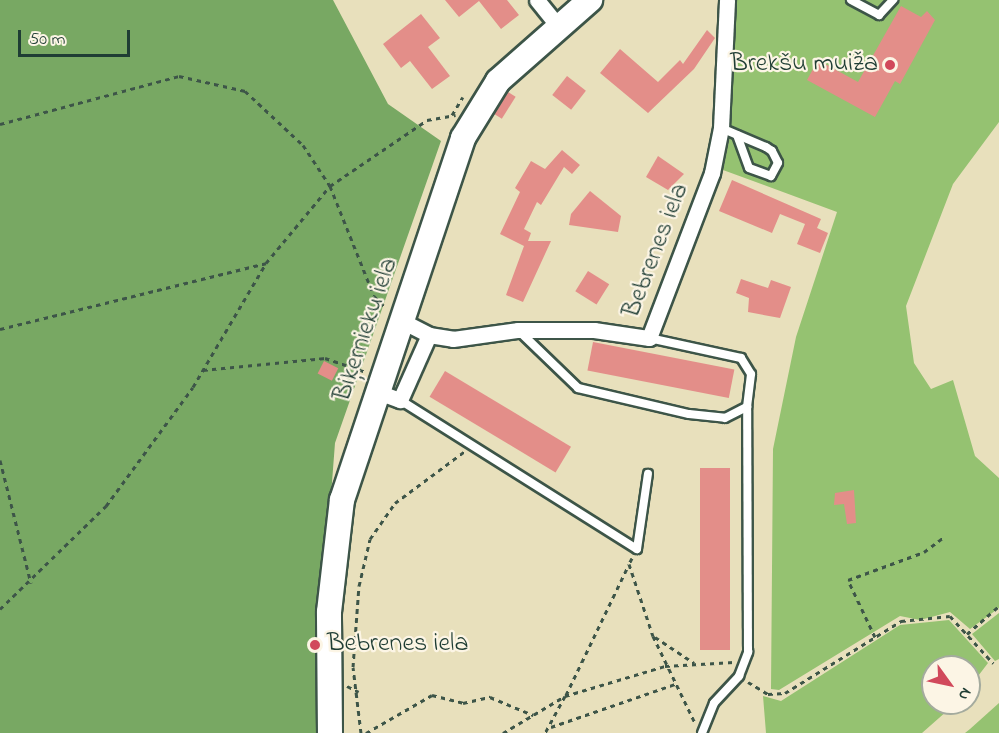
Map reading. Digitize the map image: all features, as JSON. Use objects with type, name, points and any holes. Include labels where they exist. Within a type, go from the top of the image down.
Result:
[{"type":"main road","name":"Biķernieku iela","points":[[334,732],[329,612],[342,500],[400,320],[462,115],[590,0]]},
{"type":"street","points":[[537,0],[559,27]]},
{"type":"street","name":"Bebrenes iela","points":[[400,320],[429,335],[453,339],[518,330],[594,330],[649,338],[712,173],[721,128],[728,0]]},
{"type":"street","points":[[377,386],[400,400],[429,335]]},
{"type":"lane","points":[[851,0],[879,15],[893,0]]},
{"type":"lane","points":[[721,128],[737,135],[777,156],[771,176],[749,168],[737,135]]},
{"type":"lane","points":[[518,330],[578,388],[689,414],[725,418],[747,407]]},
{"type":"lane","points":[[649,338],[741,358],[751,374],[747,407],[745,662],[739,676],[714,703],[701,733]]},
{"type":"lane","points":[[400,400],[471,447],[637,549],[648,474]]},
{"type":"path","points":[[0,124],[179,76],[245,91],[303,145],[330,186],[374,296],[400,320]]},
{"type":"path","points":[[0,609],[31,584],[106,506],[203,370],[266,263],[330,186],[427,120],[462,115],[468,91]]},
{"type":"path","points":[[0,329],[266,263]]},
{"type":"path","points":[[203,370],[325,358],[377,386]]},
{"type":"path","points":[[361,733],[353,667],[359,586],[370,539],[395,503],[471,447]]},
{"type":"path","points":[[0,460],[31,584]]},
{"type":"path","points":[[875,637],[848,580],[924,552],[945,536]]},
{"type":"path","points":[[545,733],[551,727],[637,549]]},
{"type":"path","points":[[629,564],[665,666],[701,733]]},
{"type":"path","points":[[967,634],[999,606]]},
{"type":"path","points":[[739,676],[768,694],[785,693],[901,621],[950,616],[993,663]]},
{"type":"path","points":[[653,636],[695,663]]},
{"type":"path","points":[[503,733],[565,696],[665,666],[745,662]]},
{"type":"path","points":[[551,727],[675,684]]},
{"type":"path","points":[[366,733],[432,695],[475,703],[490,697],[533,715]]},
{"type":"green space","points":[[0,0],[333,0],[388,104],[441,141],[335,443],[320,639],[323,733],[0,733]]},
{"type":"green space","points":[[729,0],[999,0],[999,122],[953,184],[906,306],[914,363],[931,389],[953,380],[975,456],[999,478],[999,608],[970,629],[950,612],[920,620],[900,616],[779,690],[771,689],[773,449],[796,337],[837,212],[723,170],[730,136]]},
{"type":"green space","points":[[999,613],[999,659],[995,661],[972,634]]},
{"type":"green space","points":[[949,620],[981,655],[921,655],[921,715],[942,715],[922,733],[766,733],[763,696],[781,701],[900,625]]},
{"type":"green space","points":[[981,655],[988,663],[981,672]]},
{"type":"green space","points":[[999,703],[999,733],[965,733],[970,729]]},
{"type":"building","points":[[445,0],[507,0],[519,15],[501,29],[479,1],[459,17]]},
{"type":"building","name":"Brekšu muiža","points":[[901,6],[921,17],[927,11],[935,20],[900,84],[895,81],[875,117],[807,80],[818,60],[858,82]]},
{"type":"building","points":[[421,14],[440,38],[428,47],[450,76],[432,89],[410,61],[401,68],[383,44]]},
{"type":"building","points":[[707,30],[715,38],[694,69],[648,113],[600,73],[620,49],[658,82],[680,60],[683,64]]},
{"type":"building","points":[[567,76],[586,91],[571,110],[552,95]]},
{"type":"building","points":[[508,92],[516,97],[502,119],[494,114]]},
{"type":"building","points":[[562,150],[580,165],[572,174],[564,167],[541,205],[537,202],[524,229],[531,233],[528,241],[551,241],[523,302],[506,295],[524,246],[500,234],[520,192],[515,188],[531,161],[545,169]]},
{"type":"building","points":[[658,156],[684,174],[668,190],[646,177]]},
{"type":"building","points":[[732,180],[821,219],[817,228],[828,233],[820,253],[797,244],[805,224],[780,214],[772,233],[719,211]]},
{"type":"building","points":[[590,191],[621,216],[618,232],[569,225],[571,214]]},
{"type":"building","points":[[588,271],[609,284],[596,305],[575,291]]},
{"type":"building","points":[[741,279],[768,288],[771,280],[791,287],[780,318],[748,312],[749,298],[736,293]]},
{"type":"building","points":[[593,342],[734,369],[729,398],[587,370]]},
{"type":"building","points":[[324,361],[338,368],[332,381],[318,373]]},
{"type":"building","points":[[445,371],[571,447],[556,472],[430,397]]},
{"type":"building","points":[[700,468],[730,468],[730,650],[700,650]]},
{"type":"building","points":[[854,490],[856,523],[847,524],[844,504],[834,505],[835,493]]},
{"type":"place","name":"Brekšu muiža","points":[[890,65]]},
{"type":"place","name":"Bebrenes iela","points":[[315,645]]}]
